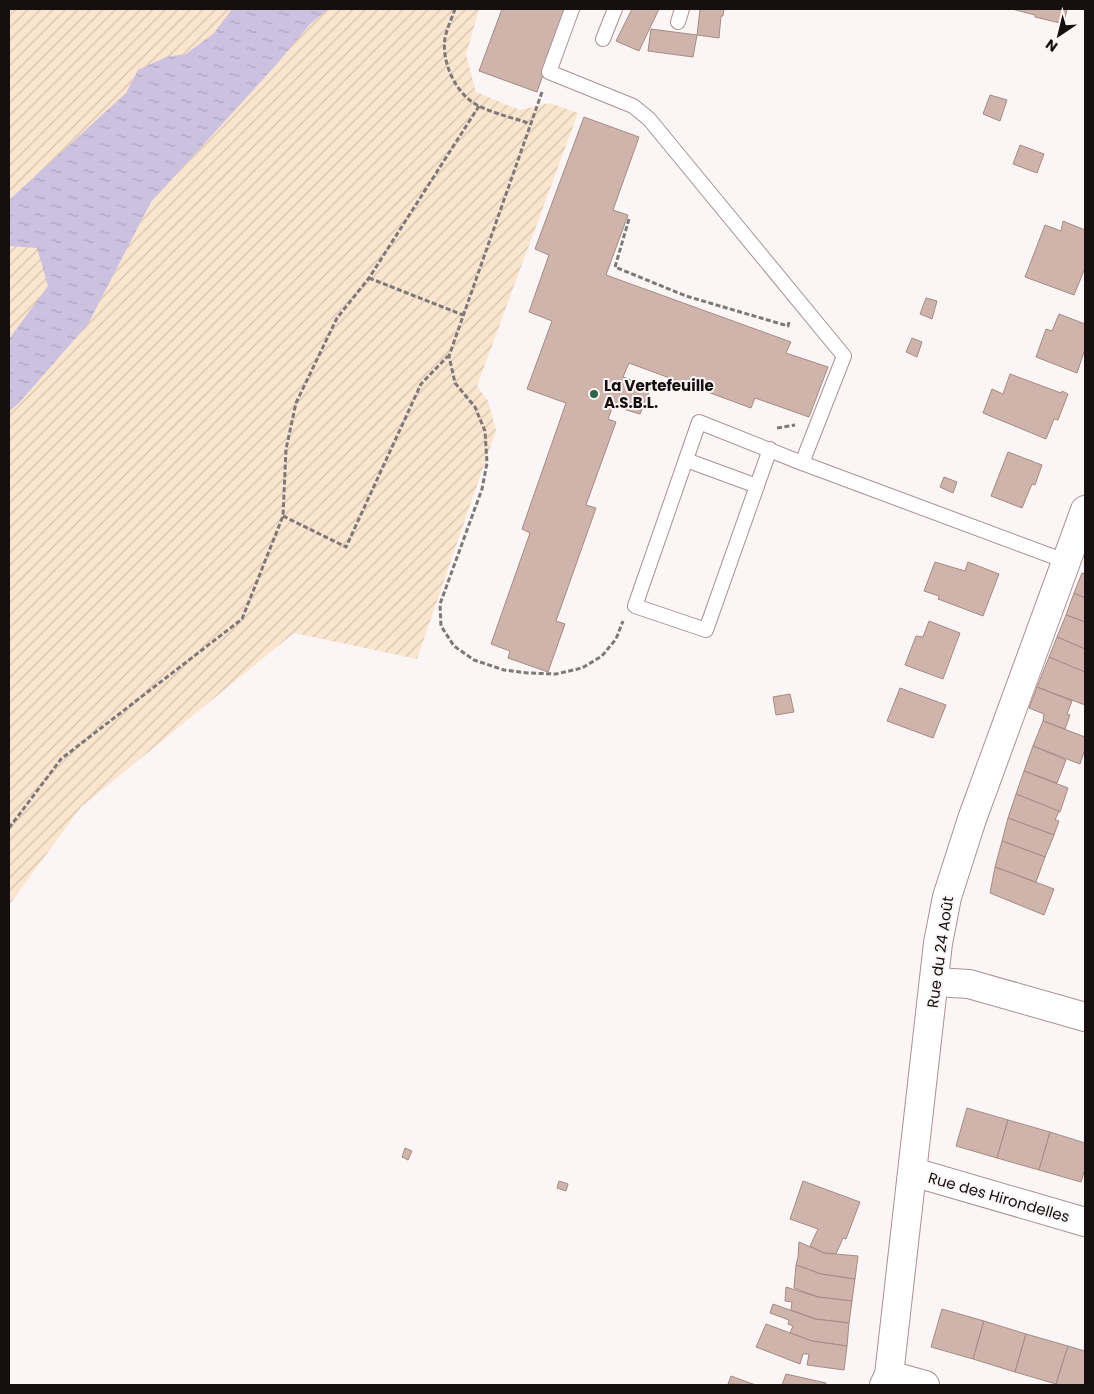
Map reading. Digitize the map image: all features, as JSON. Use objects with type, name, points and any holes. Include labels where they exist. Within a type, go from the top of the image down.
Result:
[{"type":"street","name":"Rue du 24 Août","points":[[887,1380],[913,1172],[938,943],[947,897],[972,819],[1085,510]]},
{"type":"street","points":[[934,982],[969,984],[1085,1016]]},
{"type":"street","name":"Rue des Hirondelles","points":[[913,1172],[1085,1222]]},
{"type":"street","points":[[887,1380],[925,1385]]},
{"type":"lane","points":[[572,9],[549,72],[633,106],[649,119],[844,356],[802,463]]},
{"type":"lane","points":[[603,39],[615,9]]},
{"type":"lane","points":[[770,450],[706,630],[635,606],[699,422],[770,450],[802,463],[1065,561]]},
{"type":"lane","points":[[686,460],[757,486]]},
{"type":"path","points":[[455,9],[445,39],[446,58],[452,77],[466,98],[479,106],[531,124]]},
{"type":"path","points":[[283,516],[346,547],[421,384],[448,356],[549,72]]},
{"type":"path","points":[[9,828],[62,759],[242,619],[283,516],[286,449],[296,403],[337,318],[369,278],[479,106]]},
{"type":"path","points":[[630,219],[615,267],[686,296],[788,326],[791,317]]},
{"type":"path","points":[[369,278],[463,315]]},
{"type":"path","points":[[448,356],[455,384],[475,408],[485,431],[487,463],[482,489],[440,604],[441,626],[454,646],[474,660],[504,670],[556,674],[582,668],[602,656],[616,639],[624,618],[635,606]]},
{"type":"path","points":[[770,426],[779,429],[804,423]]},
{"type":"shaded area","points":[[9,9],[479,9],[466,55],[476,92],[520,110],[550,103],[578,113],[477,386],[488,401],[496,430],[417,659],[294,633],[81,807],[9,905]]},
{"type":"water","points":[[232,9],[328,9],[310,24],[276,65],[151,202],[88,324],[19,403],[9,411],[9,339],[48,286],[37,248],[9,246],[9,200],[126,93],[138,70],[166,57],[186,54],[214,33]]},
{"type":"building","points":[[502,9],[566,9],[537,92],[479,71]]},
{"type":"building","points":[[632,9],[659,9],[639,51],[616,41]]},
{"type":"building","points":[[700,9],[724,9],[723,16],[721,16],[719,38],[697,35]]},
{"type":"building","points":[[1012,9],[1067,9],[1064,24]]},
{"type":"building","points":[[651,29],[697,35],[693,57],[648,51]]},
{"type":"building","points":[[990,95],[1007,100],[1000,121],[983,114]]},
{"type":"building","name":"La Vertefeuille A.S.B.L.","points":[[584,117],[639,137],[613,210],[628,215],[606,275],[791,342],[786,353],[828,367],[809,417],[755,398],[751,408],[629,363],[623,377],[651,387],[640,414],[613,406],[608,419],[616,422],[586,505],[596,508],[556,621],[565,624],[548,672],[508,658],[510,651],[491,644],[530,533],[522,529],[566,403],[527,389],[552,321],[529,312],[549,255],[535,249]]},
{"type":"building","points":[[1020,145],[1044,154],[1037,173],[1013,164]]},
{"type":"building","points":[[1063,221],[1085,230],[1085,268],[1074,295],[1025,277],[1045,225],[1061,231]]},
{"type":"building","points":[[926,298],[937,301],[932,319],[920,314]]},
{"type":"building","points":[[1059,314],[1085,324],[1085,349],[1077,373],[1036,357],[1046,329],[1052,331]]},
{"type":"building","points":[[912,338],[922,342],[917,357],[906,352]]},
{"type":"building","points":[[1010,374],[1068,394],[1058,420],[1054,419],[1046,439],[983,413],[992,389],[1003,394]]},
{"type":"building","points":[[1008,452],[1042,465],[1035,485],[1032,484],[1022,508],[991,496]]},
{"type":"building","points":[[944,477],[957,482],[953,493],[940,487]]},
{"type":"building","points":[[935,562],[965,571],[968,562],[999,574],[983,616],[938,599],[939,596],[924,591]]},
{"type":"building","points":[[1082,573],[1085,574],[1085,598],[1074,593]]},
{"type":"building","points":[[1074,593],[1085,598],[1085,622],[1066,615]]},
{"type":"building","points":[[1066,615],[1085,622],[1085,649],[1057,637]]},
{"type":"building","points":[[929,621],[960,633],[943,679],[905,665],[916,636],[923,637]]},
{"type":"building","points":[[1057,637],[1085,649],[1085,673],[1049,657]]},
{"type":"building","points":[[1049,657],[1085,672],[1085,705],[1037,687]]},
{"type":"building","points":[[1037,687],[1072,701],[1067,714],[1070,715],[1065,729],[1043,721],[1044,714],[1029,708]]},
{"type":"building","points":[[900,688],[946,705],[933,738],[887,721]]},
{"type":"building","points":[[790,694],[794,712],[776,715],[773,697]]},
{"type":"building","points":[[1043,721],[1085,737],[1085,749],[1080,764],[1033,746]]},
{"type":"building","points":[[1033,746],[1066,760],[1057,783],[1024,771]]},
{"type":"building","points":[[1024,771],[1068,788],[1060,812],[1016,794]]},
{"type":"building","points":[[1016,794],[1059,811],[1055,820],[1059,821],[1054,835],[1008,818]]},
{"type":"building","points":[[1008,818],[1054,835],[1045,857],[1002,841]]},
{"type":"building","points":[[1002,841],[1045,857],[1036,882],[995,867]]},
{"type":"building","points":[[995,867],[1054,889],[1044,915],[990,893]]},
{"type":"building","points":[[967,1108],[1008,1120],[997,1158],[956,1146]]},
{"type":"building","points":[[1008,1120],[1050,1132],[1039,1170],[997,1158]]},
{"type":"building","points":[[1050,1132],[1085,1143],[1085,1169],[1081,1182],[1039,1170]]},
{"type":"building","points":[[405,1148],[412,1151],[408,1160],[402,1157]]},
{"type":"building","points":[[559,1181],[568,1184],[566,1191],[557,1188]]},
{"type":"building","points":[[803,1181],[860,1202],[846,1239],[843,1238],[836,1254],[824,1253],[810,1246],[818,1229],[790,1219]]},
{"type":"building","points":[[799,1242],[824,1253],[858,1256],[855,1279],[821,1274],[796,1265]]},
{"type":"building","points":[[796,1265],[821,1274],[855,1279],[852,1301],[818,1297],[794,1288]]},
{"type":"building","points":[[786,1287],[818,1297],[852,1301],[849,1323],[815,1319],[791,1310],[792,1302],[785,1301]]},
{"type":"building","points":[[773,1304],[815,1319],[849,1323],[847,1346],[812,1341],[790,1333],[793,1326],[788,1324],[789,1320],[770,1313]]},
{"type":"building","points":[[942,1309],[984,1321],[973,1359],[931,1347]]},
{"type":"building","points":[[984,1321],[1026,1334],[1015,1372],[973,1359]]},
{"type":"building","points":[[766,1324],[812,1341],[847,1346],[844,1370],[807,1365],[809,1354],[803,1354],[800,1364],[756,1347]]},
{"type":"building","points":[[1026,1334],[1068,1346],[1056,1384],[1015,1372]]},
{"type":"building","points":[[1068,1346],[1085,1351],[1085,1385],[1056,1384]]},
{"type":"building","points":[[786,1374],[826,1383],[826,1385],[782,1385]]},
{"type":"building","points":[[731,1376],[750,1383],[756,1385],[728,1384]]},
{"type":"place","name":"La Vertefeuille A.S.B.L.","points":[[594,394]]}]
